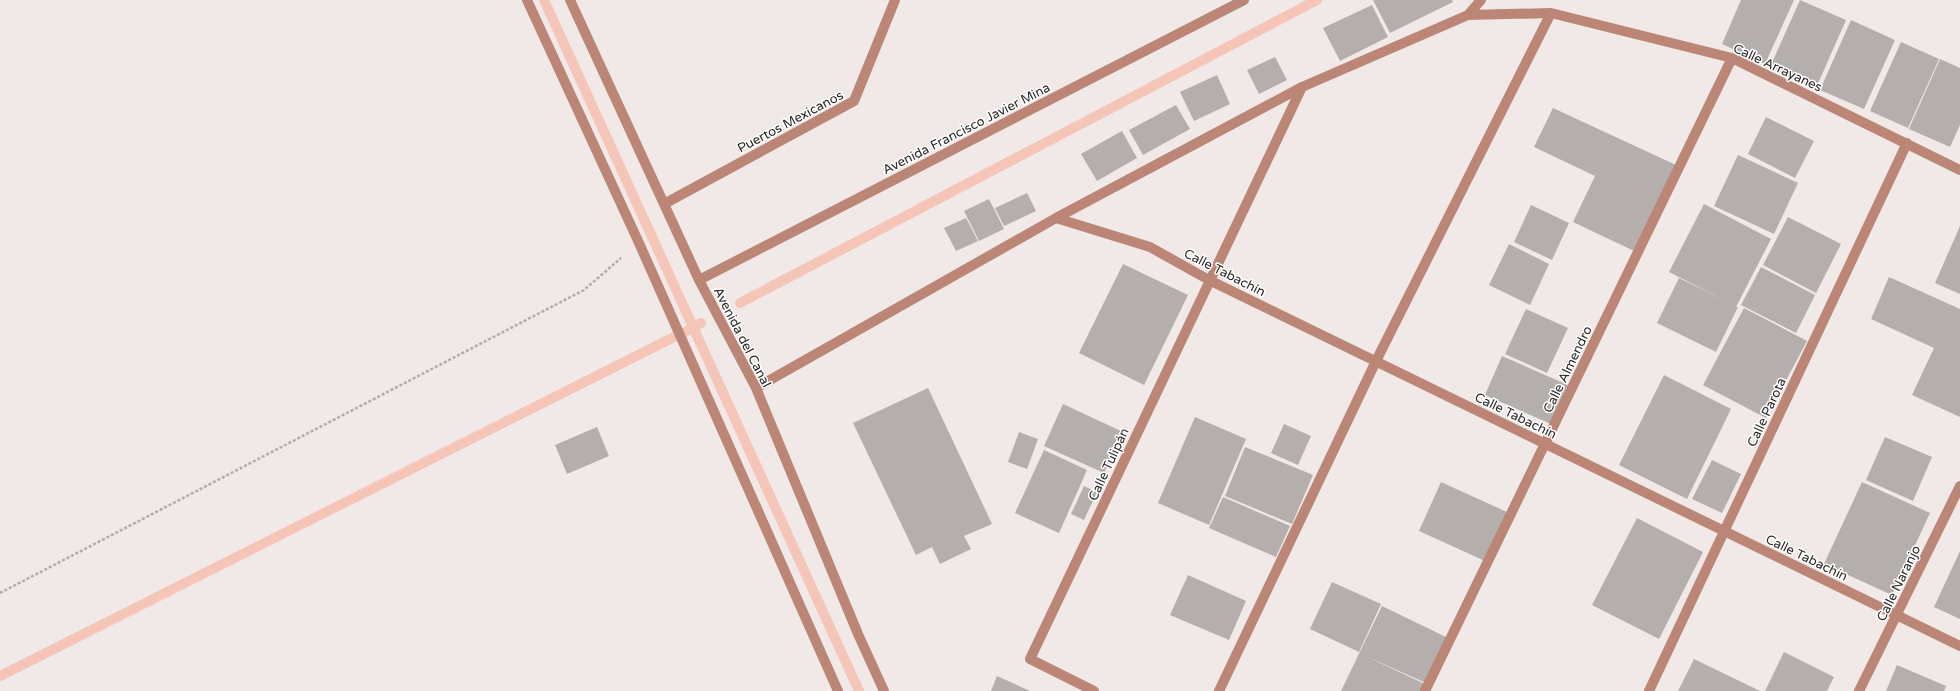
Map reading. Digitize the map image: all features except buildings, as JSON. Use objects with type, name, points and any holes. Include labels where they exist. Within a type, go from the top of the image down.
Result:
[{"type":"street","points":[[527,0],[639,243],[838,691]]},
{"type":"street","name":"Avenida del Canal","points":[[570,0],[699,280],[756,388],[858,634],[884,691]]},
{"type":"street","name":"Puertos Mexicanos","points":[[664,204],[854,101],[895,0]]},
{"type":"street","name":"Avenida Francisco Javier Mina","points":[[699,280],[1244,0]]},
{"type":"street","points":[[756,388],[1056,218],[1302,87],[1468,15],[1481,0]]},
{"type":"street","points":[[1219,691],[1376,361],[1550,13]]},
{"type":"street","name":"Calle Arrayanes","points":[[1468,15],[1550,13],[1732,58],[1960,170]]},
{"type":"street","name":"Calle Almendro","points":[[1426,691],[1732,58]]},
{"type":"street","name":"Calle Tulipán","points":[[1094,691],[1030,659],[1302,87]]},
{"type":"street","name":"Calle Parota","points":[[1649,691],[1907,144]]},
{"type":"street","name":"Calle Tabachín","points":[[1056,218],[1150,247],[1209,280],[1960,646]]},
{"type":"street","name":"Calle Naranjo","points":[[1859,691],[1960,486]]},
{"type":"path","points":[[0,593],[584,290],[639,243]]},
{"type":"waterway","points":[[544,0],[859,691]]},
{"type":"waterway","points":[[740,303],[1317,0]]},
{"type":"waterway","points":[[685,332],[701,323]]},
{"type":"waterway","points":[[0,676],[676,336]]}]
